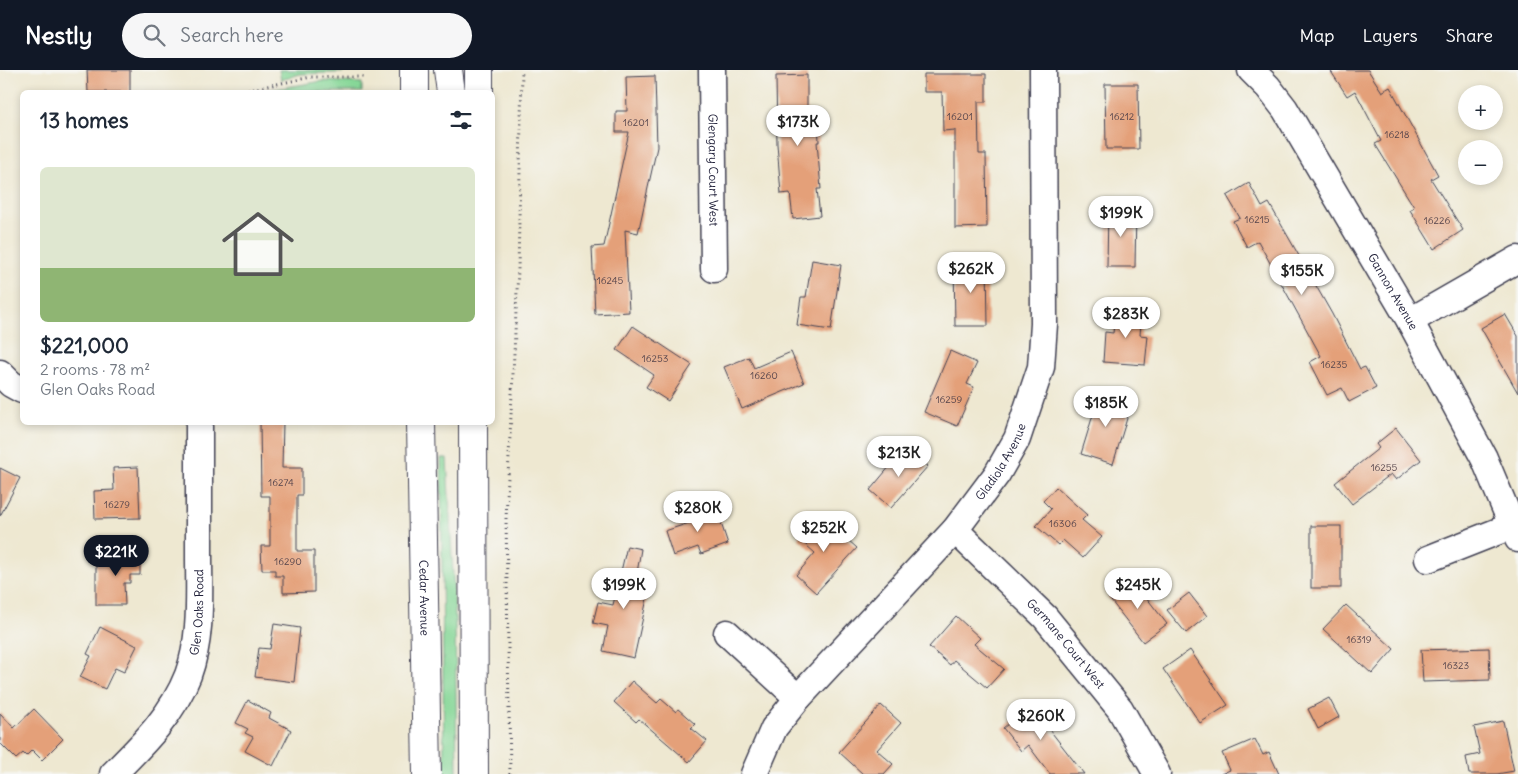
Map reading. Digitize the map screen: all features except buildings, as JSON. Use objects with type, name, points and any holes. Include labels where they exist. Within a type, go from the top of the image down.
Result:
[{"type":"main road","points":[[414,70],[414,90]]},
{"type":"main road","points":[[448,70],[451,90]]},
{"type":"main road","points":[[479,70],[479,90]]},
{"type":"main road","name":"Cedar Avenue","points":[[421,425],[426,774]]},
{"type":"main road","points":[[473,425],[474,774]]},
{"type":"street","name":"Glengary Court West","points":[[712,70],[714,269]]},
{"type":"street","name":"Gladiola Avenue","points":[[754,774],[774,728],[798,698],[955,530],[997,474],[1017,439],[1041,367],[1044,324],[1043,70]]},
{"type":"street","name":"Gannon Avenue","points":[[1251,70],[1268,87],[1285,109],[1410,321],[1484,458],[1516,532],[1428,559]]},
{"type":"street","points":[[1410,321],[1518,259]]},
{"type":"street","points":[[0,373],[11,384],[20,389]]},
{"type":"street","name":"Glen Oaks Road","points":[[113,774],[155,732],[175,702],[188,675],[196,645],[199,610],[199,425]]},
{"type":"street","name":"Germane Court West","points":[[955,530],[1045,617],[1120,709],[1157,774]]},
{"type":"street","points":[[727,633],[798,698]]},
{"type":"path","points":[[510,774],[506,519],[518,270],[522,70]]},
{"type":"path","points":[[248,90],[311,77],[365,77]]},
{"type":"green space","points":[[279,70],[362,70],[362,72],[300,74],[281,80]]},
{"type":"green space","points":[[323,81],[362,83],[362,90],[269,90]]},
{"type":"green space","points":[[441,458],[447,458],[455,616],[457,774],[444,774]]}]
